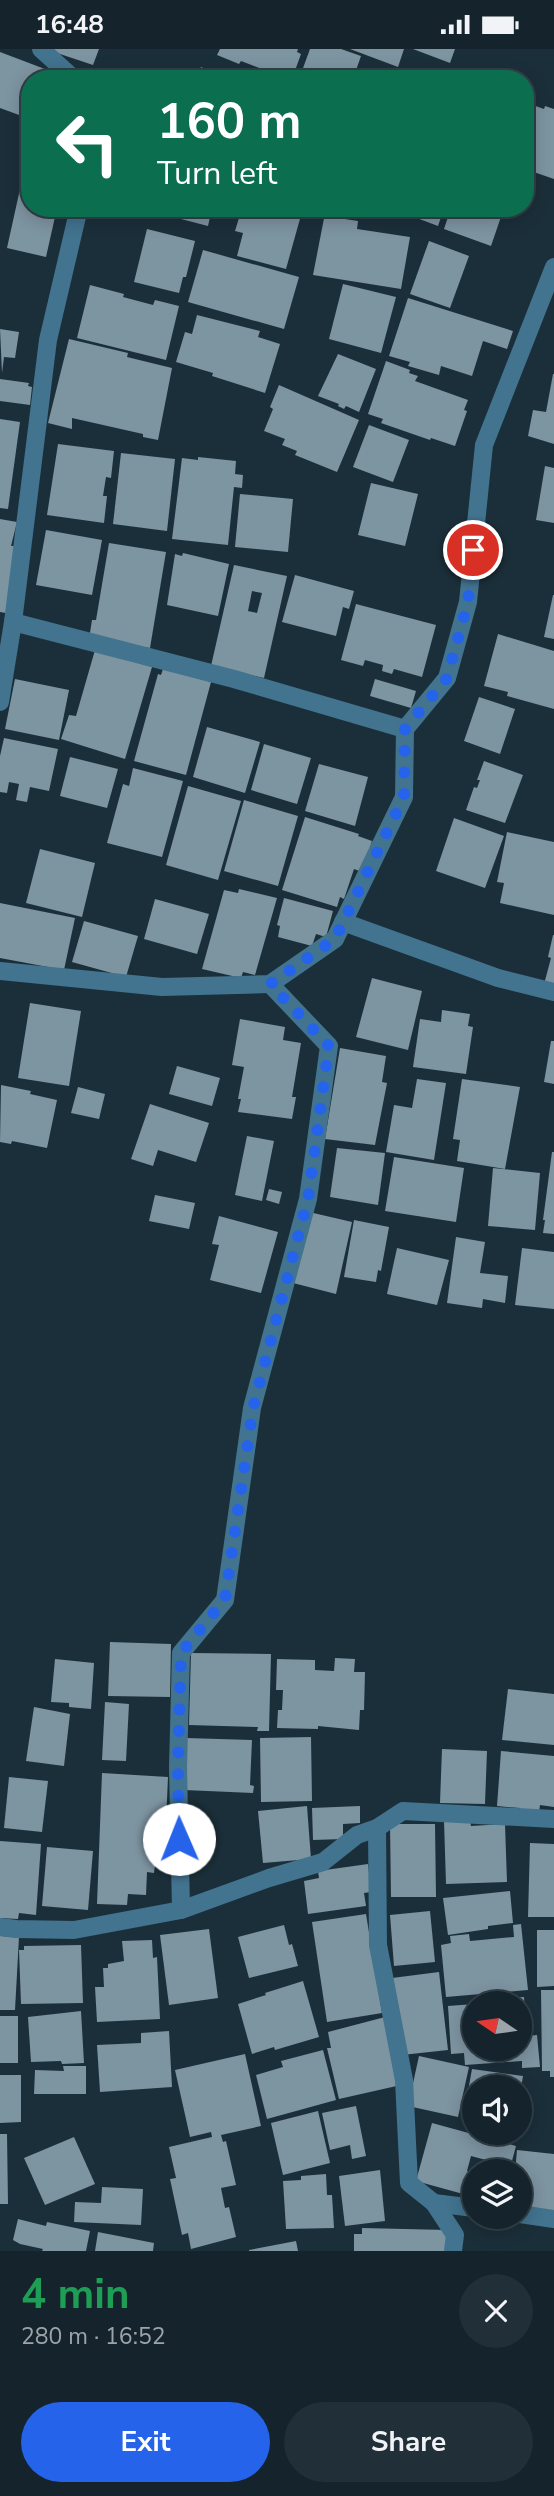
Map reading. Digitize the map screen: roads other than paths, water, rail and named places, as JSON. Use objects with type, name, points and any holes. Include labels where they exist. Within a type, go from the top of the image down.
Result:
[{"type":"street","points":[[41,49],[64,70]]},
{"type":"street","points":[[0,702],[13,622],[48,340],[77,217]]},
{"type":"street","points":[[0,971],[162,987],[270,984],[335,939],[404,797],[405,729],[447,678],[468,602],[484,445],[554,267]]},
{"type":"street","points":[[13,622],[233,679],[405,729]]},
{"type":"street","points":[[343,922],[498,978],[554,992]]},
{"type":"street","points":[[181,1910],[178,1767],[181,1653],[225,1599],[253,1408],[308,1199],[329,1046],[270,984]]},
{"type":"street","points":[[0,1927],[16,1930],[74,1930],[181,1910],[269,1878],[323,1862],[357,1835],[377,1828],[403,1811],[554,1819]]},
{"type":"street","points":[[377,1828],[378,1945],[404,2080],[409,2183],[434,2203],[455,2235],[453,2251]]},
{"type":"street","points":[[434,2203],[462,2206]]},
{"type":"street","points":[[532,2216],[554,2219]]}]
